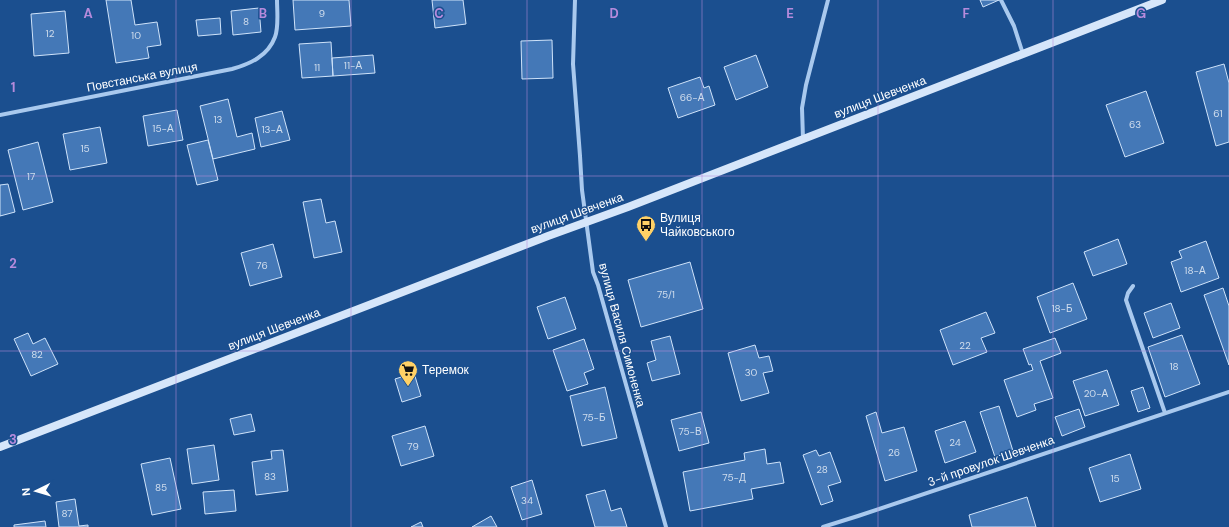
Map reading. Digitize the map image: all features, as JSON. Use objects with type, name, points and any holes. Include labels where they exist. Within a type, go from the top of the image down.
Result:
[{"type":"main road","name":"вулиця Шевченка","points":[[0,447],[1162,0]]},
{"type":"street","name":"Повстанська вулиця","points":[[0,115],[246,65],[258,59],[269,49],[276,36],[276,0]]},
{"type":"street","name":"вулиця Василя Симоненка","points":[[575,0],[573,64],[580,156],[593,272],[666,527]]},
{"type":"street","points":[[803,139],[802,108],[806,86],[828,0]]},
{"type":"street","points":[[1001,0],[1014,26],[1024,54]]},
{"type":"street","points":[[1133,286],[1128,293],[1126,300],[1165,413]]},
{"type":"street","name":"3-й провулок Шевченка","points":[[823,527],[1229,392]]},
{"type":"building","points":[[106,0],[131,0],[135,25],[157,22],[161,45],[147,47],[149,58],[116,63]]},
{"type":"building","points":[[293,0],[349,0],[351,26],[295,30]]},
{"type":"building","points":[[432,0],[463,0],[466,24],[435,28]]},
{"type":"building","points":[[980,0],[999,0],[983,7]]},
{"type":"building","points":[[259,8],[261,32],[233,35],[231,11]]},
{"type":"building","points":[[65,11],[69,53],[34,56],[31,14]]},
{"type":"building","points":[[220,18],[221,34],[198,36],[196,20]]},
{"type":"building","points":[[552,40],[553,78],[522,79],[521,41]]},
{"type":"building","points":[[331,42],[333,76],[302,78],[299,44]]},
{"type":"building","points":[[373,55],[375,73],[333,76],[332,58]]},
{"type":"building","points":[[756,55],[768,87],[736,100],[724,67]]},
{"type":"building","points":[[1224,64],[1229,83],[1229,142],[1216,146],[1196,72]]},
{"type":"building","points":[[700,77],[704,88],[709,86],[715,105],[678,118],[668,88]]},
{"type":"building","points":[[1146,91],[1164,143],[1125,157],[1106,105]]},
{"type":"building","points":[[228,99],[237,137],[252,133],[255,149],[213,159],[200,106]]},
{"type":"building","points":[[177,110],[183,140],[148,146],[143,116]]},
{"type":"building","points":[[282,111],[290,140],[261,147],[255,118]]},
{"type":"building","points":[[100,127],[107,163],[70,170],[63,134]]},
{"type":"building","points":[[208,140],[218,180],[197,185],[187,145]]},
{"type":"building","points":[[38,142],[53,202],[23,210],[8,150]]},
{"type":"building","points":[[8,184],[15,212],[0,216],[0,185]]},
{"type":"building","points":[[321,199],[326,223],[335,221],[342,252],[314,258],[303,202]]},
{"type":"building","points":[[1118,239],[1127,264],[1093,276],[1084,252]]},
{"type":"building","points":[[1206,241],[1219,278],[1181,292],[1171,262],[1182,258],[1179,251]]},
{"type":"building","points":[[273,244],[282,277],[250,286],[241,253]]},
{"type":"building","points":[[690,262],[703,309],[641,327],[628,280]]},
{"type":"building","points":[[1073,283],[1087,319],[1050,333],[1037,297]]},
{"type":"building","points":[[1223,288],[1229,306],[1229,365],[1204,295]]},
{"type":"building","points":[[565,297],[576,329],[548,339],[537,307]]},
{"type":"building","points":[[1171,303],[1180,328],[1153,338],[1144,313]]},
{"type":"building","points":[[986,312],[995,333],[981,338],[987,352],[953,365],[940,330]]},
{"type":"building","points":[[28,333],[33,344],[45,338],[58,364],[31,376],[14,339]]},
{"type":"building","points":[[1182,335],[1200,384],[1165,397],[1148,347]]},
{"type":"building","points":[[670,336],[680,374],[652,381],[647,363],[656,360],[651,341]]},
{"type":"building","points":[[1055,338],[1061,353],[1040,361],[1053,398],[1034,404],[1036,410],[1017,417],[1004,380],[1033,370],[1031,364],[1029,365],[1023,349]]},
{"type":"building","points":[[584,339],[594,369],[584,373],[588,384],[567,391],[553,350]]},
{"type":"building","points":[[755,345],[759,358],[769,356],[773,371],[763,373],[769,393],[741,401],[728,353]]},
{"type":"building","points":[[1107,370],[1119,405],[1085,416],[1073,381]]},
{"type":"building","name":"Теремок","points":[[414,373],[421,396],[402,402],[395,379]]},
{"type":"building","points":[[605,387],[617,438],[582,446],[570,396]]},
{"type":"building","points":[[1143,387],[1150,408],[1138,412],[1131,391]]},
{"type":"building","points":[[999,406],[1013,451],[995,457],[980,412]]},
{"type":"building","points":[[1079,409],[1085,427],[1062,436],[1055,417]]},
{"type":"building","points":[[701,412],[709,443],[679,451],[671,420]]},
{"type":"building","points":[[876,412],[882,433],[904,427],[917,471],[885,481],[866,416]]},
{"type":"building","points":[[251,414],[255,431],[234,435],[230,419]]},
{"type":"building","points":[[965,421],[976,452],[945,463],[935,431]]},
{"type":"building","points":[[425,426],[434,456],[401,466],[392,436]]},
{"type":"building","points":[[214,445],[219,480],[192,484],[187,449]]},
{"type":"building","points":[[765,449],[767,464],[780,462],[784,483],[751,489],[753,499],[690,511],[683,472],[745,460],[744,453]]},
{"type":"building","points":[[283,450],[288,491],[256,495],[252,462],[272,459],[271,451]]},
{"type":"building","points":[[816,450],[819,456],[830,452],[841,482],[828,486],[833,501],[821,505],[803,455]]},
{"type":"building","points":[[1130,454],[1141,489],[1100,502],[1089,468]]},
{"type":"building","points":[[170,458],[181,509],[152,515],[141,464]]},
{"type":"building","points":[[532,480],[542,514],[522,520],[511,487]]},
{"type":"building","points":[[234,490],[236,511],[205,514],[203,492]]},
{"type":"building","points":[[605,490],[611,511],[621,508],[627,527],[595,527],[586,495]]},
{"type":"building","points":[[1027,497],[1036,527],[972,527],[969,515]]},
{"type":"building","points":[[75,499],[79,526],[88,525],[88,527],[59,527],[56,502]]},
{"type":"building","points":[[491,516],[497,527],[472,527]]},
{"type":"building","points":[[45,521],[46,527],[14,527],[14,525]]},
{"type":"building","points":[[421,522],[423,527],[411,527]]},
{"type":"place","name":"Вулиця Чайковського","points":[[646,242]]},
{"type":"place","name":"Теремок","points":[[408,387]]}]
